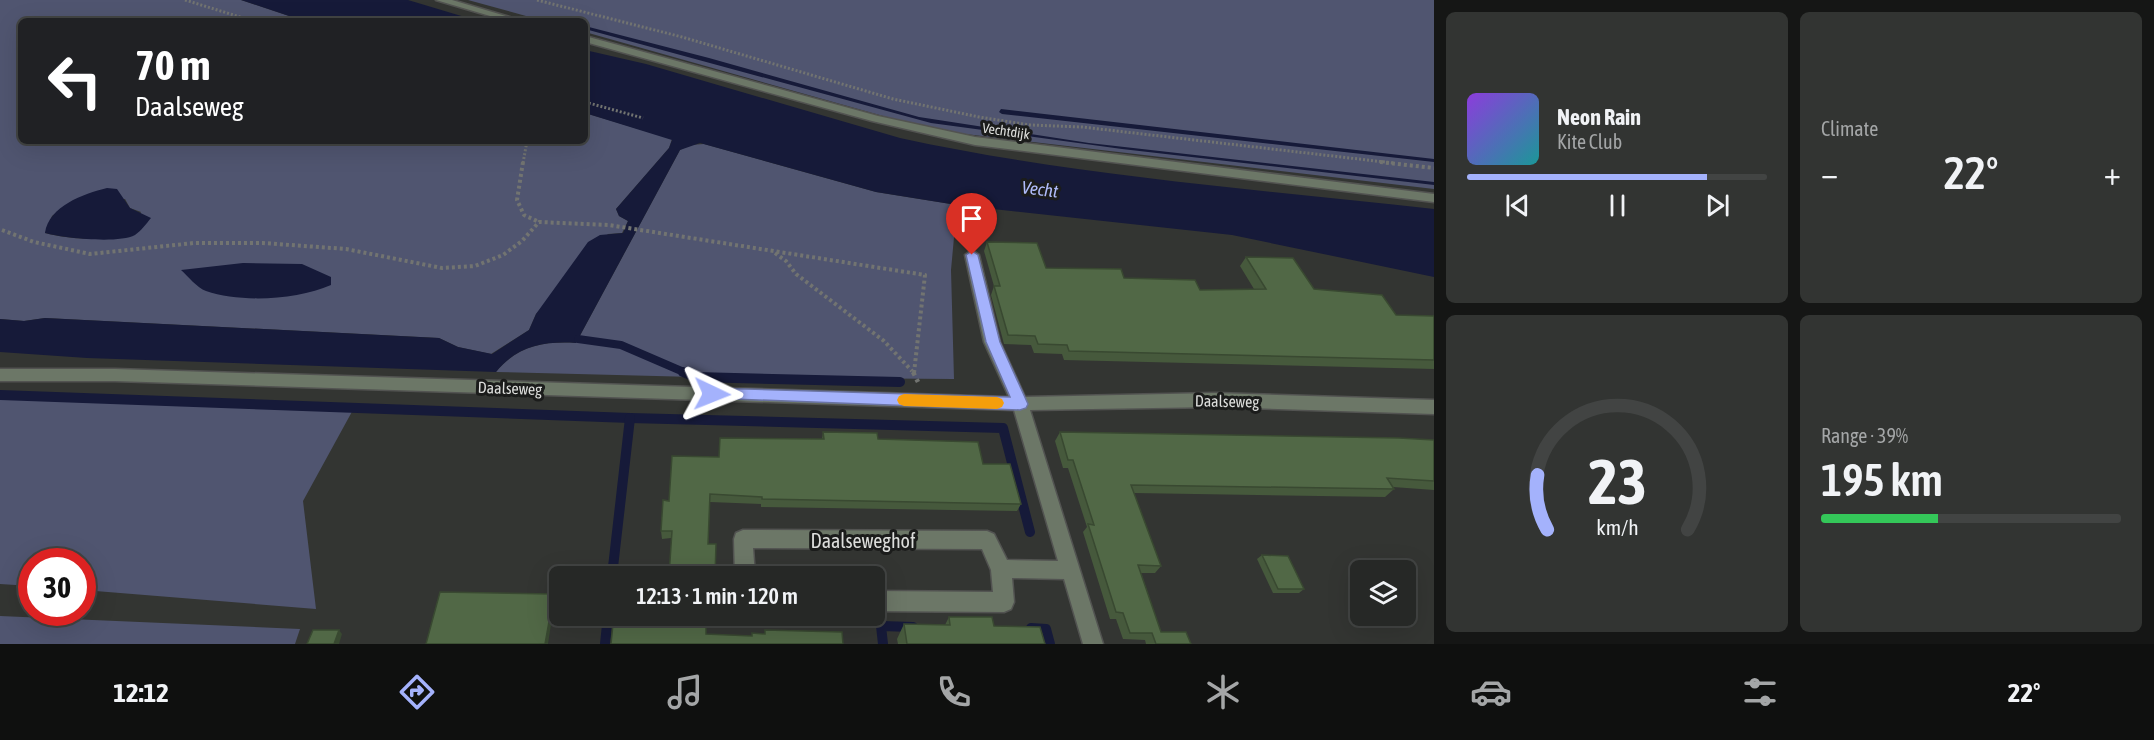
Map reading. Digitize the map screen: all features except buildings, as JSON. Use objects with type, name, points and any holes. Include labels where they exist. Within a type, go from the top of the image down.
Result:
[{"type":"street","points":[[441,0],[507,18]]},
{"type":"street","name":"Vechtdijk","points":[[588,40],[887,122],[975,141],[1434,198]]},
{"type":"street","points":[[972,255],[993,342],[1020,404],[1093,644]]},
{"type":"street","name":"Daalseweg","points":[[0,375],[127,376],[1020,404],[1215,400],[1434,407]]},
{"type":"street","name":"Daalseweghof","points":[[744,566],[743,539],[987,540],[1001,569],[1004,602],[885,601]]},
{"type":"street","points":[[1001,569],[1072,570]]},
{"type":"path","points":[[185,0],[243,18]]},
{"type":"path","points":[[537,0],[576,13],[663,32],[886,97],[975,117],[1024,124],[1082,127],[1434,168]]},
{"type":"path","points":[[588,103],[643,117]]},
{"type":"path","points":[[526,144],[517,200],[524,215],[539,222],[609,225],[925,275],[913,372]]},
{"type":"path","points":[[0,229],[34,242],[90,254],[195,243],[263,243],[346,249],[442,268],[475,266],[503,255],[522,241],[539,222]]},
{"type":"path","points":[[774,252],[786,261],[796,274],[884,341],[913,372],[927,401]]},
{"type":"shaded area","points":[[0,0],[241,0],[295,18],[18,18],[18,144],[588,144],[588,114],[672,139],[669,148],[616,209],[619,216],[628,221],[622,233],[608,234],[536,314],[529,330],[491,354],[458,347],[439,338],[45,318],[24,321],[0,319]],"holes":[[[125,199],[130,208],[141,212],[128,237],[86,239],[45,233],[52,216],[62,208]]]},
{"type":"shaded area","points":[[468,0],[1434,0],[1434,189],[957,133],[915,125],[588,33],[588,18],[533,18]]},
{"type":"shaded area","points":[[704,144],[876,192],[957,205],[951,270],[954,379],[695,377],[496,372],[513,356],[532,347],[553,343],[576,343],[680,150],[690,145]]},
{"type":"shaded area","points":[[0,395],[354,408],[303,501],[316,609],[96,591],[96,548],[18,548],[18,585],[0,584]]},
{"type":"shaded area","points":[[0,616],[18,617],[18,626],[96,626],[96,620],[300,629],[295,644],[0,644]]},
{"type":"water","points":[[241,0],[408,0],[468,18],[295,18]]},
{"type":"water","points":[[588,27],[919,117],[1089,143],[1434,182],[1434,185],[1122,149],[931,123],[588,30]]},
{"type":"water","name":"Vecht","points":[[588,51],[646,64],[900,138],[966,151],[1099,172],[1434,209],[1434,277],[1232,235],[957,205],[876,192],[700,143],[680,150],[576,343],[542,344],[532,347],[513,356],[496,372],[87,358],[0,352],[0,319],[24,321],[45,318],[439,338],[458,347],[492,354],[529,330],[536,314],[588,242],[600,235],[623,233],[628,221],[619,216],[616,209],[669,148],[672,140],[588,114]]},
{"type":"water","points":[[1001,109],[1434,159],[1434,162],[1002,114],[999,112]]},
{"type":"water","points":[[107,188],[117,189],[130,208],[151,218],[135,235],[104,240],[45,233],[53,215],[60,208],[78,198]]},
{"type":"water","points":[[243,263],[302,264],[331,277],[331,285],[286,297],[236,297],[206,291],[196,285],[181,270]]},
{"type":"waterway","points":[[578,339],[621,345],[686,373]]},
{"type":"waterway","points":[[683,372],[695,377],[900,382]]},
{"type":"waterway","points":[[0,395],[630,418]]},
{"type":"waterway","points":[[613,566],[630,418]]},
{"type":"waterway","points":[[630,418],[1003,428],[1030,532]]},
{"type":"waterway","points":[[605,644],[607,626]]},
{"type":"waterway","points":[[883,644],[881,626],[913,627]]},
{"type":"waterway","points":[[1031,628],[1046,629],[1050,644]]},
{"type":"slow traffic","points":[[904,400],[997,403]]},
{"type":"route","points":[[712,394],[1020,404],[993,342],[972,255]]}]
